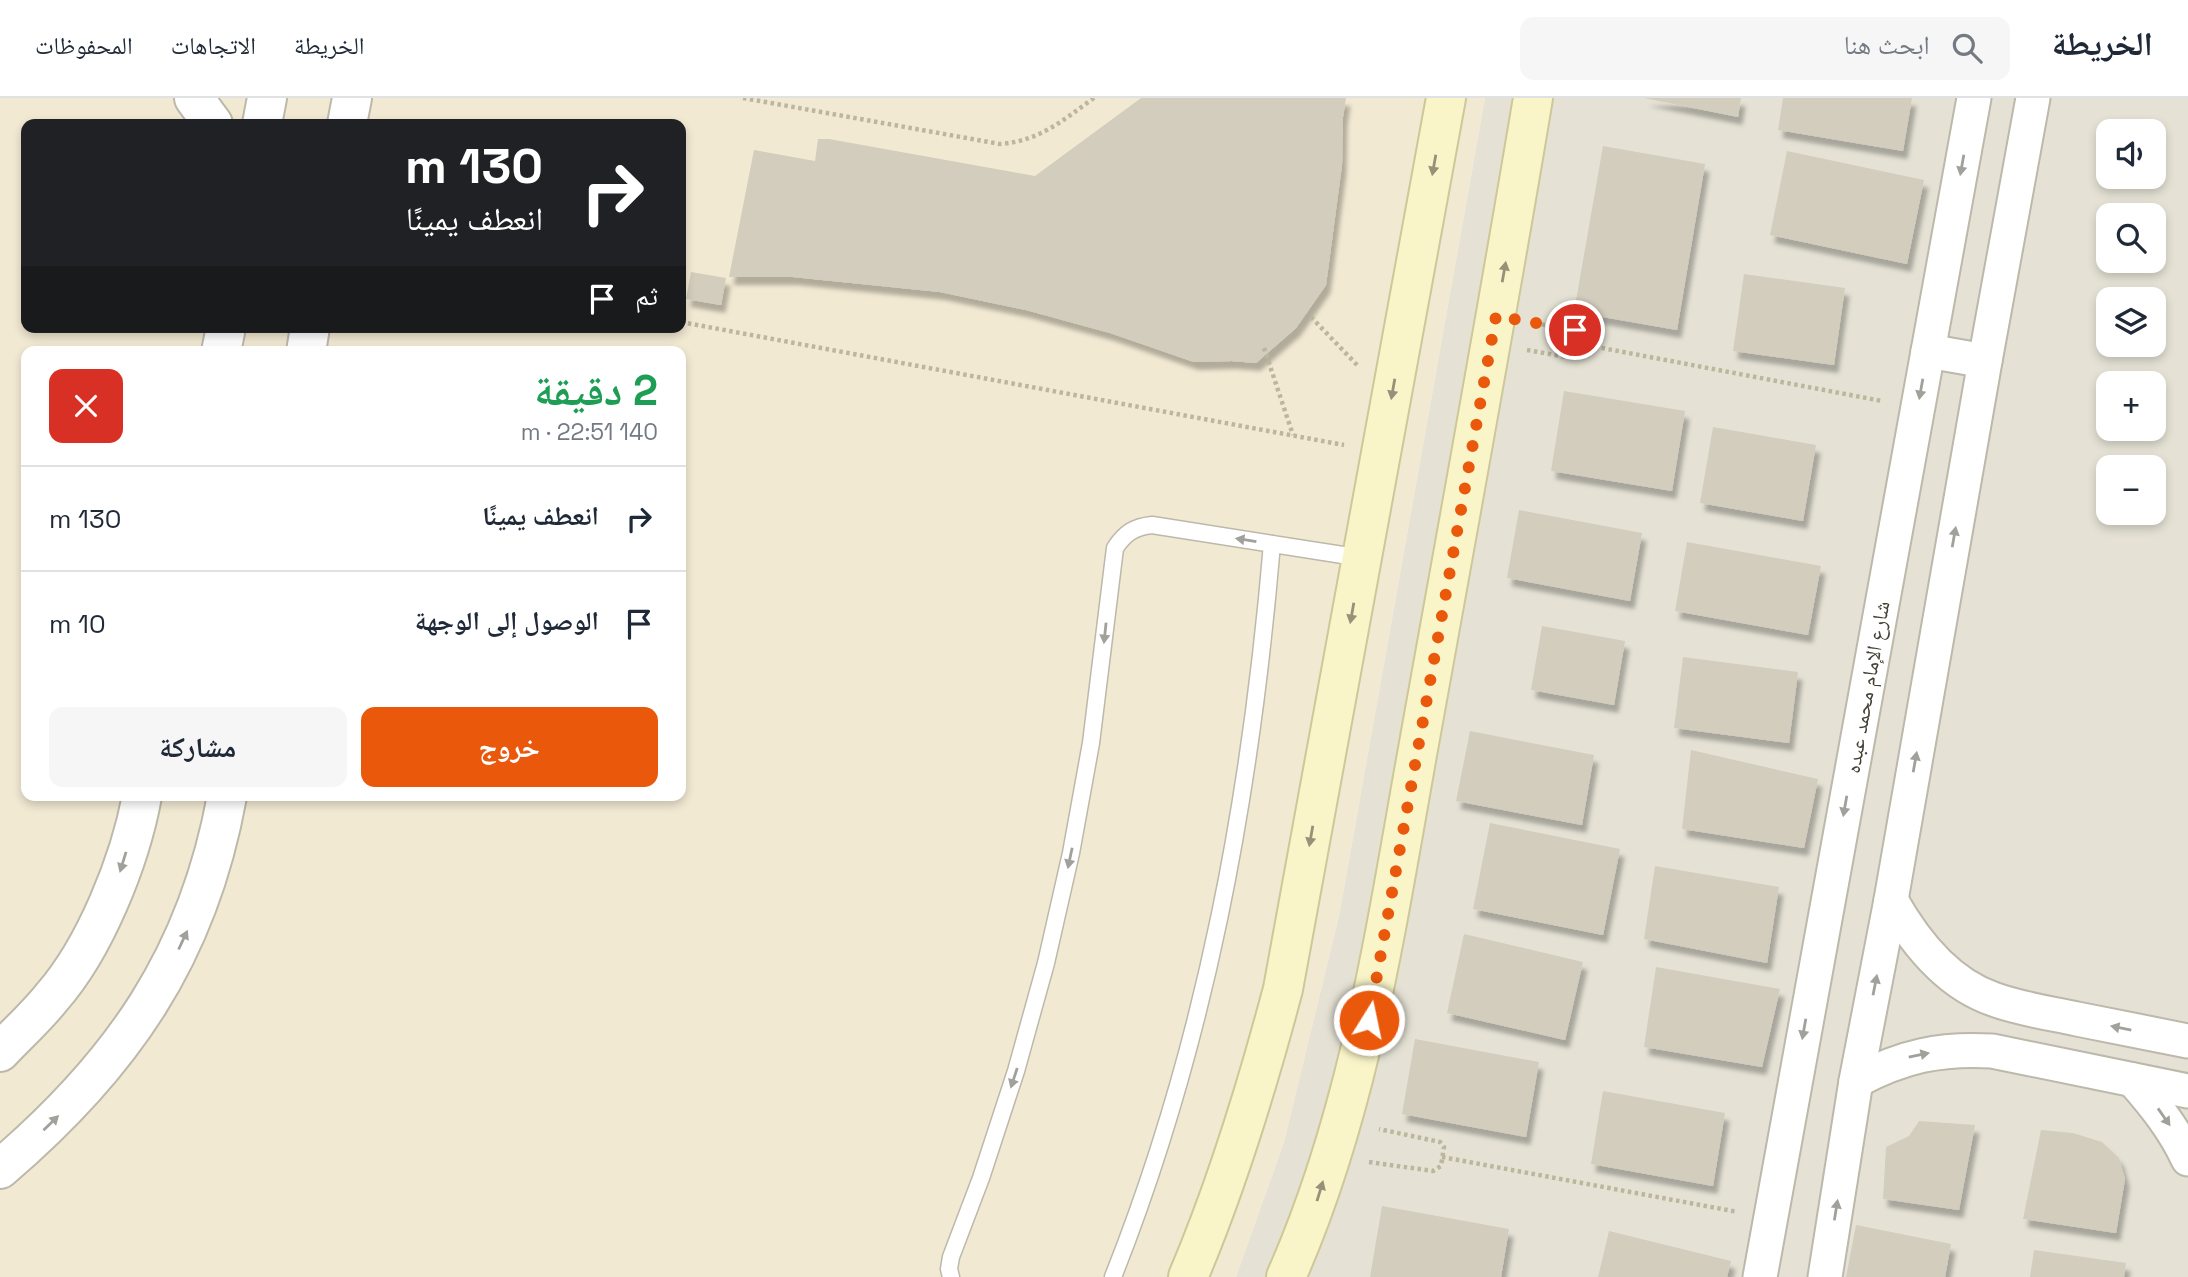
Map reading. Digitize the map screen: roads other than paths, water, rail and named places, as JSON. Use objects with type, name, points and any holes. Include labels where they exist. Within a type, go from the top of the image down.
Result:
[{"type":"main road","points":[[1188,1277],[1230,1169],[1257,1086],[1283,989],[1446,98]]},
{"type":"main road","points":[[1286,1277],[1308,1228],[1369,1020],[1534,98]]},
{"type":"main road","points":[[1308,1228],[1308,1277]]},
{"type":"street","points":[[194,98],[209,119]]},
{"type":"street","points":[[263,119],[267,98]]},
{"type":"street","points":[[348,119],[352,98]]},
{"type":"street","name":"شارع الإمام محمد عبده","points":[[1759,1277],[1974,98]]},
{"type":"street","points":[[1825,1277],[1856,1081],[1891,900],[1984,361],[2033,98]]},
{"type":"street","points":[[1928,351],[1984,361]]},
{"type":"street","points":[[0,1052],[54,996],[95,932],[122,869],[141,801]]},
{"type":"street","points":[[0,1169],[47,1127],[96,1077],[131,1032],[161,985],[187,934],[207,881],[226,801]]},
{"type":"street","points":[[1891,900],[1911,933],[1942,968],[1982,994],[2004,1002],[2188,1041]]},
{"type":"street","points":[[1993,1051],[2004,1002]]},
{"type":"street","points":[[1856,1081],[1908,1058],[1964,1049],[1993,1051],[2188,1091]]},
{"type":"street","points":[[2133,1080],[2159,1109],[2178,1137],[2188,1159]]},
{"type":"lane","points":[[951,1277],[951,1258],[1016,1071],[1046,963],[1069,865],[1091,743],[1115,548],[1130,531],[1140,526],[1152,525],[1362,558]]},
{"type":"lane","points":[[1113,1277],[1131,1232],[1168,1118],[1200,1003],[1226,886],[1248,768],[1263,649],[1272,544]]}]
